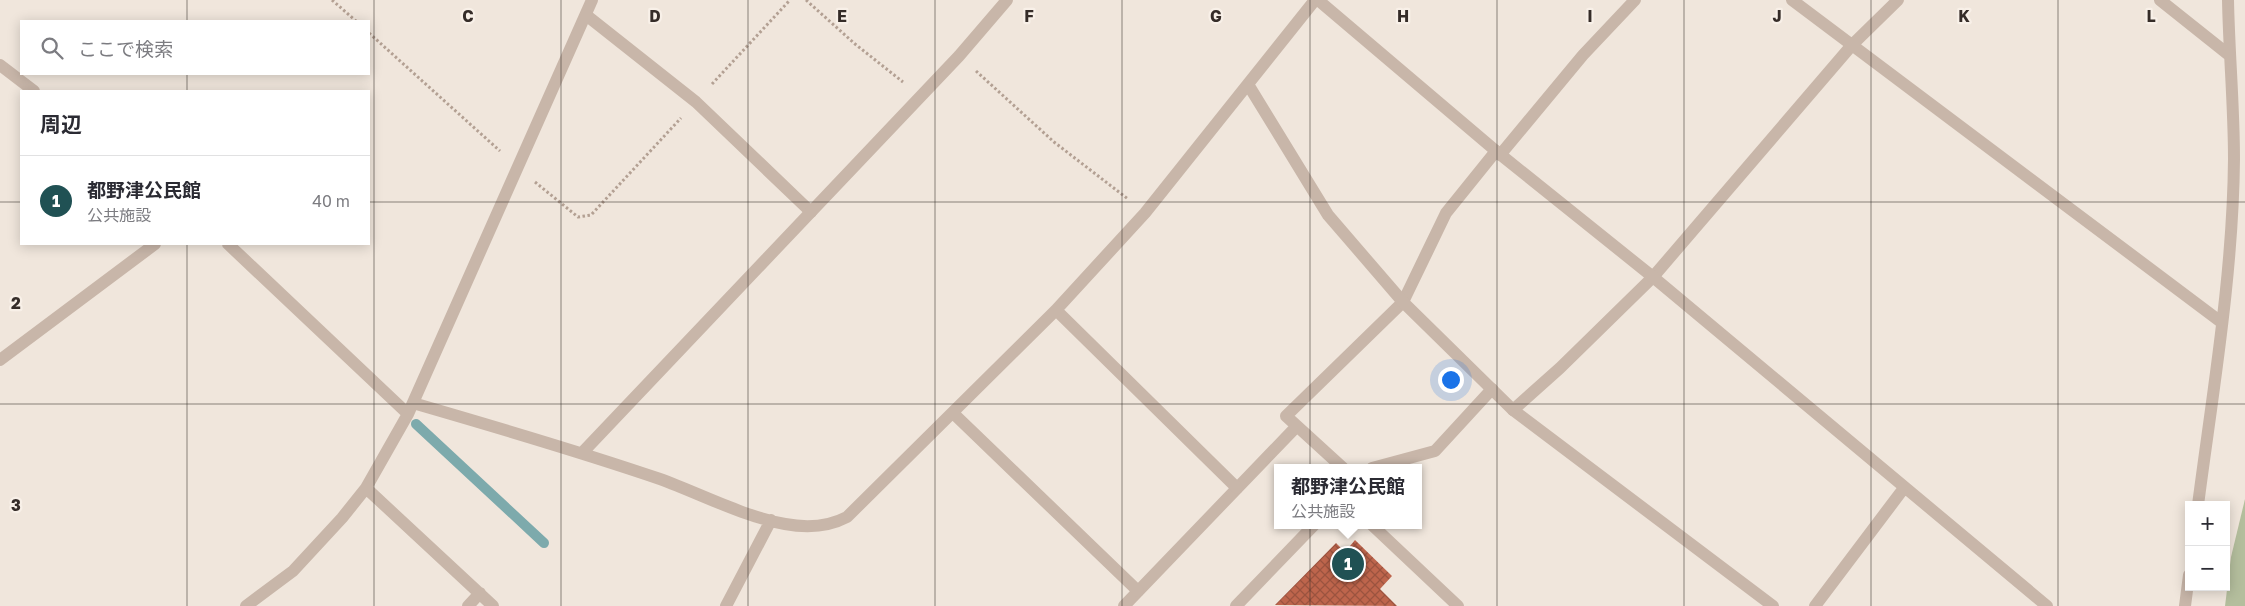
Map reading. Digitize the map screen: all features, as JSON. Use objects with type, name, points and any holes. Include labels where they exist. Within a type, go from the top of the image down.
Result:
[{"type":"street","points":[[246,606],[293,571],[342,518],[366,488],[411,408],[592,0]]},
{"type":"street","points":[[582,453],[959,56],[1007,0]]},
{"type":"street","points":[[229,245],[411,408],[582,453],[669,482],[746,513],[784,524],[823,526],[836,523],[847,517],[954,414],[1056,310],[1146,213],[1317,0],[1498,153],[1653,277],[2047,606]]},
{"type":"street","points":[[1339,464],[1286,416],[1403,302],[1446,213],[1583,55],[1635,0]]},
{"type":"street","points":[[1792,0],[2221,322]]},
{"type":"street","points":[[1513,410],[1560,368],[1653,277],[1852,45],[1898,0]]},
{"type":"street","points":[[2160,0],[2229,55]]},
{"type":"street","points":[[2199,501],[2221,322],[2230,228],[2234,159],[2228,0]]},
{"type":"street","points":[[586,15],[696,102],[811,212]]},
{"type":"street","points":[[0,65],[33,90]]},
{"type":"street","points":[[1249,86],[1328,215],[1403,302],[1513,410],[1773,606]]},
{"type":"street","points":[[0,360],[154,245]]},
{"type":"street","points":[[1056,310],[1237,488]]},
{"type":"street","points":[[1387,464],[1435,451],[1492,389]]},
{"type":"street","points":[[954,414],[1138,591]]},
{"type":"street","points":[[1124,606],[1297,426]]},
{"type":"street","points":[[366,488],[493,606]]},
{"type":"street","points":[[1815,606],[1904,488]]},
{"type":"street","points":[[726,606],[771,520]]},
{"type":"street","points":[[1236,606],[1310,529]]},
{"type":"street","points":[[1376,529],[1458,606]]},
{"type":"street","points":[[2185,606],[2187,591]]},
{"type":"street","points":[[468,606],[480,593]]},
{"type":"path","points":[[332,0],[355,20]]},
{"type":"path","points":[[370,34],[518,167],[578,217],[591,215],[790,0]]},
{"type":"path","points":[[806,0],[855,44],[920,96]]},
{"type":"path","points":[[959,56],[1054,142],[1146,213]]},
{"type":"green space","points":[[2245,499],[2245,606],[2225,606],[2227,591],[2230,591],[2231,557]]},
{"type":"building","points":[[1355,540],[1392,576],[1380,589],[1397,606],[1275,605],[1336,543],[1345,552]]},
{"type":"waterway","points":[[416,424],[544,543]]},
{"type":"place","name":"都野津公民館","points":[[1348,564]]}]
